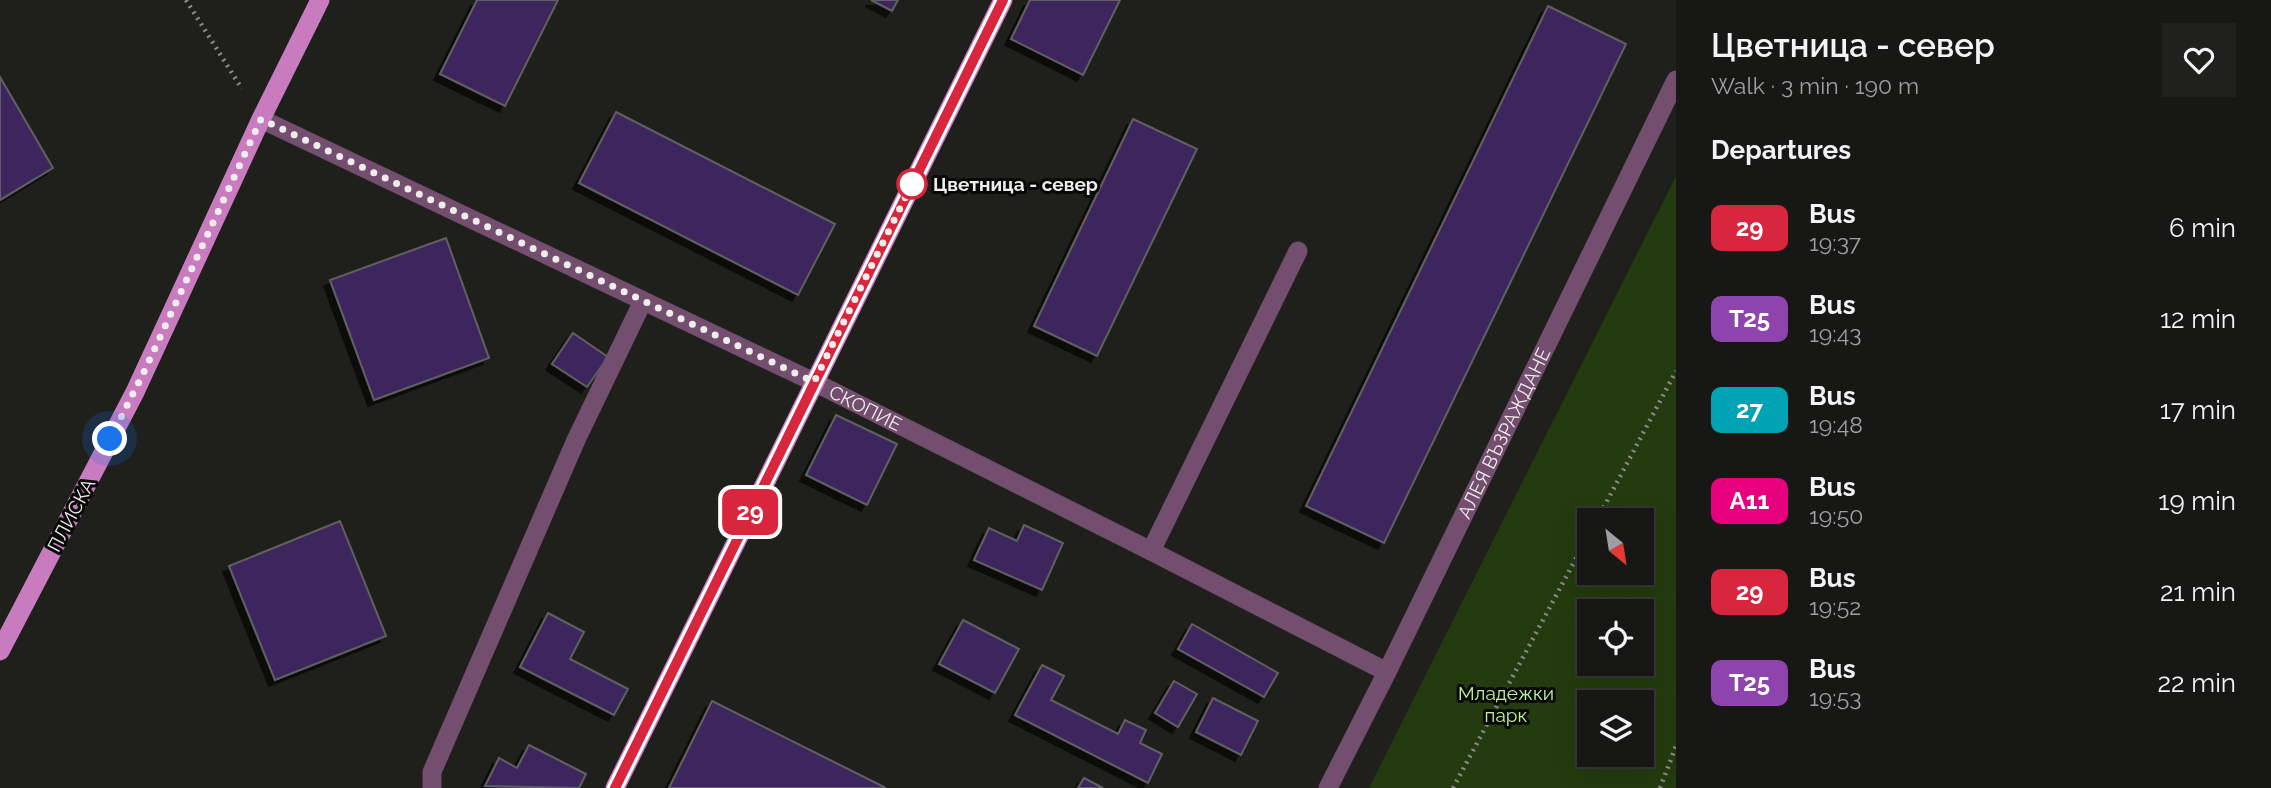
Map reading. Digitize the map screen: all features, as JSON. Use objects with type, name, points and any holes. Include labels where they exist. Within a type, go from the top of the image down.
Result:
[{"type":"main road","name":"ПЛИСКА","points":[[0,651],[135,392],[261,119],[320,0]]},
{"type":"main road","points":[[615,788],[1003,0]]},
{"type":"street","name":"АЛЕЯ ВЪЗРАЖДАНЕ","points":[[1328,788],[1676,80]]},
{"type":"street","name":"СКОПИЕ","points":[[261,119],[814,382],[1387,672]]},
{"type":"street","points":[[1151,551],[1298,251]]},
{"type":"street","points":[[432,788],[432,772],[576,440],[643,301]]},
{"type":"path","points":[[186,0],[261,119]]},
{"type":"path","points":[[1603,508],[1676,371]]},
{"type":"path","points":[[1453,788],[1577,556]]},
{"type":"path","points":[[1660,788],[1676,746]]},
{"type":"green space","name":"Младежки парк","points":[[1676,176],[1676,788],[1369,788]]},
{"type":"building","points":[[477,0],[558,0],[505,106],[440,74]]},
{"type":"building","points":[[871,0],[898,0],[892,11]]},
{"type":"building","points":[[1030,0],[1120,0],[1083,75],[1011,39]]},
{"type":"building","points":[[1548,6],[1626,44],[1384,543],[1306,506]]},
{"type":"building","points":[[0,77],[53,168],[0,200]]},
{"type":"building","points":[[616,112],[835,224],[798,295],[579,183]]},
{"type":"building","points":[[1133,119],[1197,149],[1097,356],[1034,326]]},
{"type":"building","points":[[446,238],[489,358],[374,400],[330,280]]},
{"type":"building","points":[[573,333],[608,357],[587,387],[552,364]]},
{"type":"building","points":[[836,415],[897,444],[867,505],[806,475]]},
{"type":"building","points":[[340,521],[386,636],[275,680],[229,566]]},
{"type":"building","points":[[1024,525],[1063,543],[1042,590],[974,560],[989,528],[1017,541]]},
{"type":"building","points":[[548,613],[584,632],[570,659],[628,689],[614,715],[520,667]]},
{"type":"building","points":[[963,620],[1019,649],[995,693],[939,664]]},
{"type":"building","points":[[1192,624],[1278,673],[1264,697],[1178,649]]},
{"type":"building","points":[[1042,665],[1064,676],[1051,700],[1118,734],[1125,720],[1146,730],[1140,743],[1162,754],[1148,783],[1015,715]]},
{"type":"building","points":[[1174,681],[1197,694],[1178,727],[1155,713]]},
{"type":"building","points":[[1213,698],[1258,721],[1241,755],[1196,732]]},
{"type":"building","points":[[712,701],[886,788],[669,788]]},
{"type":"building","points":[[529,745],[586,774],[579,788],[485,786],[499,758],[517,768]]},
{"type":"building","points":[[1084,778],[1103,788],[1078,788]]},
{"type":"bus line","name":"29","points":[[615,788],[1003,0]]},
{"type":"place","name":"Цветница - север","points":[[912,184]]},
{"type":"route","points":[[110,439],[143,374],[261,119],[814,382],[912,184]]}]
